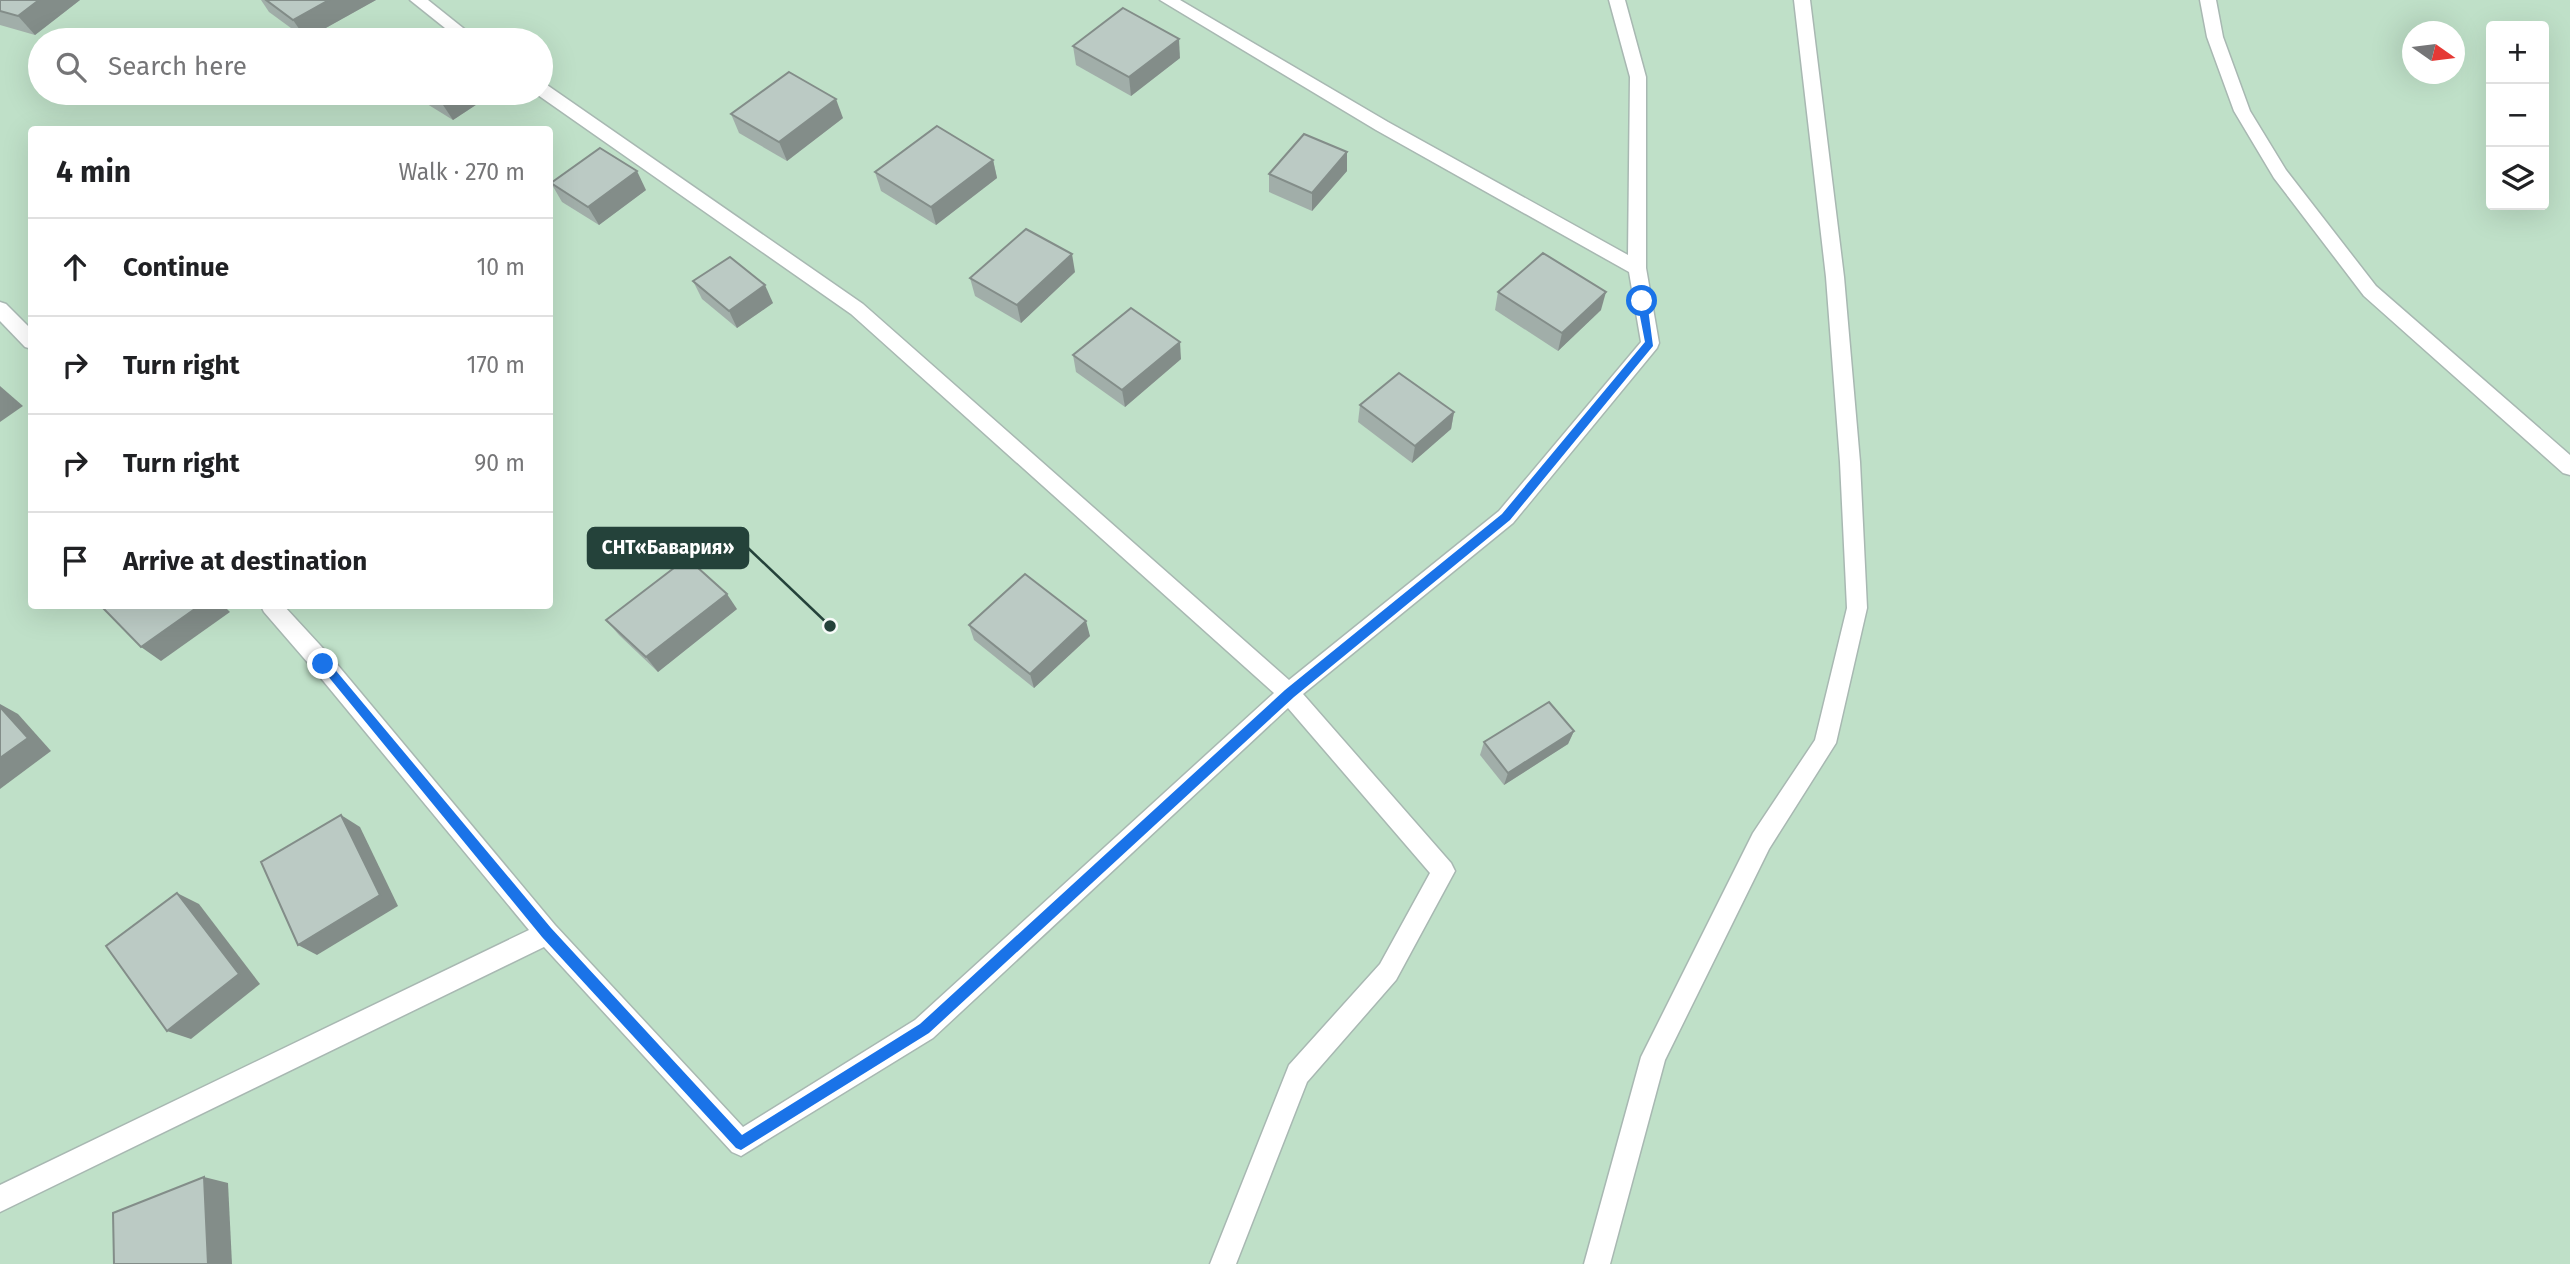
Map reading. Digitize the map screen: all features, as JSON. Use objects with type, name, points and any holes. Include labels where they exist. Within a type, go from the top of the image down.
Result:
[{"type":"street","points":[[418,0],[454,28]]},
{"type":"street","points":[[1168,0],[1382,126],[1637,268]]},
{"type":"street","points":[[274,609],[323,664],[547,933],[741,1143],[924,1029],[1289,694],[1506,517],[1650,343],[1637,268],[1638,77],[1617,0]]},
{"type":"street","points":[[1597,1264],[1653,1057],[1761,841],[1825,743],[1857,608],[1850,462],[1835,276],[1802,0]]},
{"type":"street","points":[[2208,0],[2215,37],[2242,111],[2280,174],[2370,292],[2570,467]]},
{"type":"street","points":[[553,97],[857,309],[1289,694],[1443,871],[1388,972],[1298,1074],[1223,1264]]},
{"type":"street","points":[[0,309],[28,338]]},
{"type":"street","points":[[0,1199],[547,933]]},
{"type":"green space","points":[[0,0],[2570,0],[2570,1264],[0,1264]]},
{"type":"building","points":[[0,0],[39,0],[18,16],[0,11]]},
{"type":"building","points":[[266,0],[329,0],[293,20]]},
{"type":"building","points":[[1123,8],[1179,39],[1129,77],[1073,46]]},
{"type":"building","points":[[789,72],[836,99],[779,142],[731,114]]},
{"type":"building","points":[[937,126],[993,160],[931,207],[875,172]]},
{"type":"building","points":[[1304,134],[1347,152],[1312,193],[1269,174]]},
{"type":"building","points":[[600,148],[637,171],[588,207],[553,184],[553,182]]},
{"type":"building","points":[[1026,229],[1072,254],[1017,305],[970,278]]},
{"type":"building","points":[[1543,253],[1606,292],[1562,333],[1498,292]]},
{"type":"building","points":[[730,257],[765,285],[729,311],[693,281]]},
{"type":"building","points":[[1131,308],[1180,342],[1122,390],[1073,355]]},
{"type":"building","points":[[1399,373],[1454,412],[1415,446],[1360,405]]},
{"type":"building","points":[[687,558],[727,594],[646,657],[606,620]]},
{"type":"building","points":[[1025,574],[1086,621],[1030,674],[969,625]]},
{"type":"building","points":[[104,609],[195,609],[141,647]]},
{"type":"building","points":[[1549,702],[1574,731],[1508,773],[1484,742]]},
{"type":"building","points":[[0,707],[28,738],[0,758]]},
{"type":"building","points":[[341,815],[380,895],[298,945],[261,862]]},
{"type":"building","points":[[177,893],[239,974],[167,1031],[106,946]]},
{"type":"building","points":[[204,1177],[208,1264],[114,1264],[113,1213]]},
{"type":"place","name":"СНТ«Бавария»","points":[[830,626]]},
{"type":"route","points":[[323,664],[547,933],[741,1143],[924,1029],[1289,694],[1506,517],[1650,343],[1642,301]]}]
